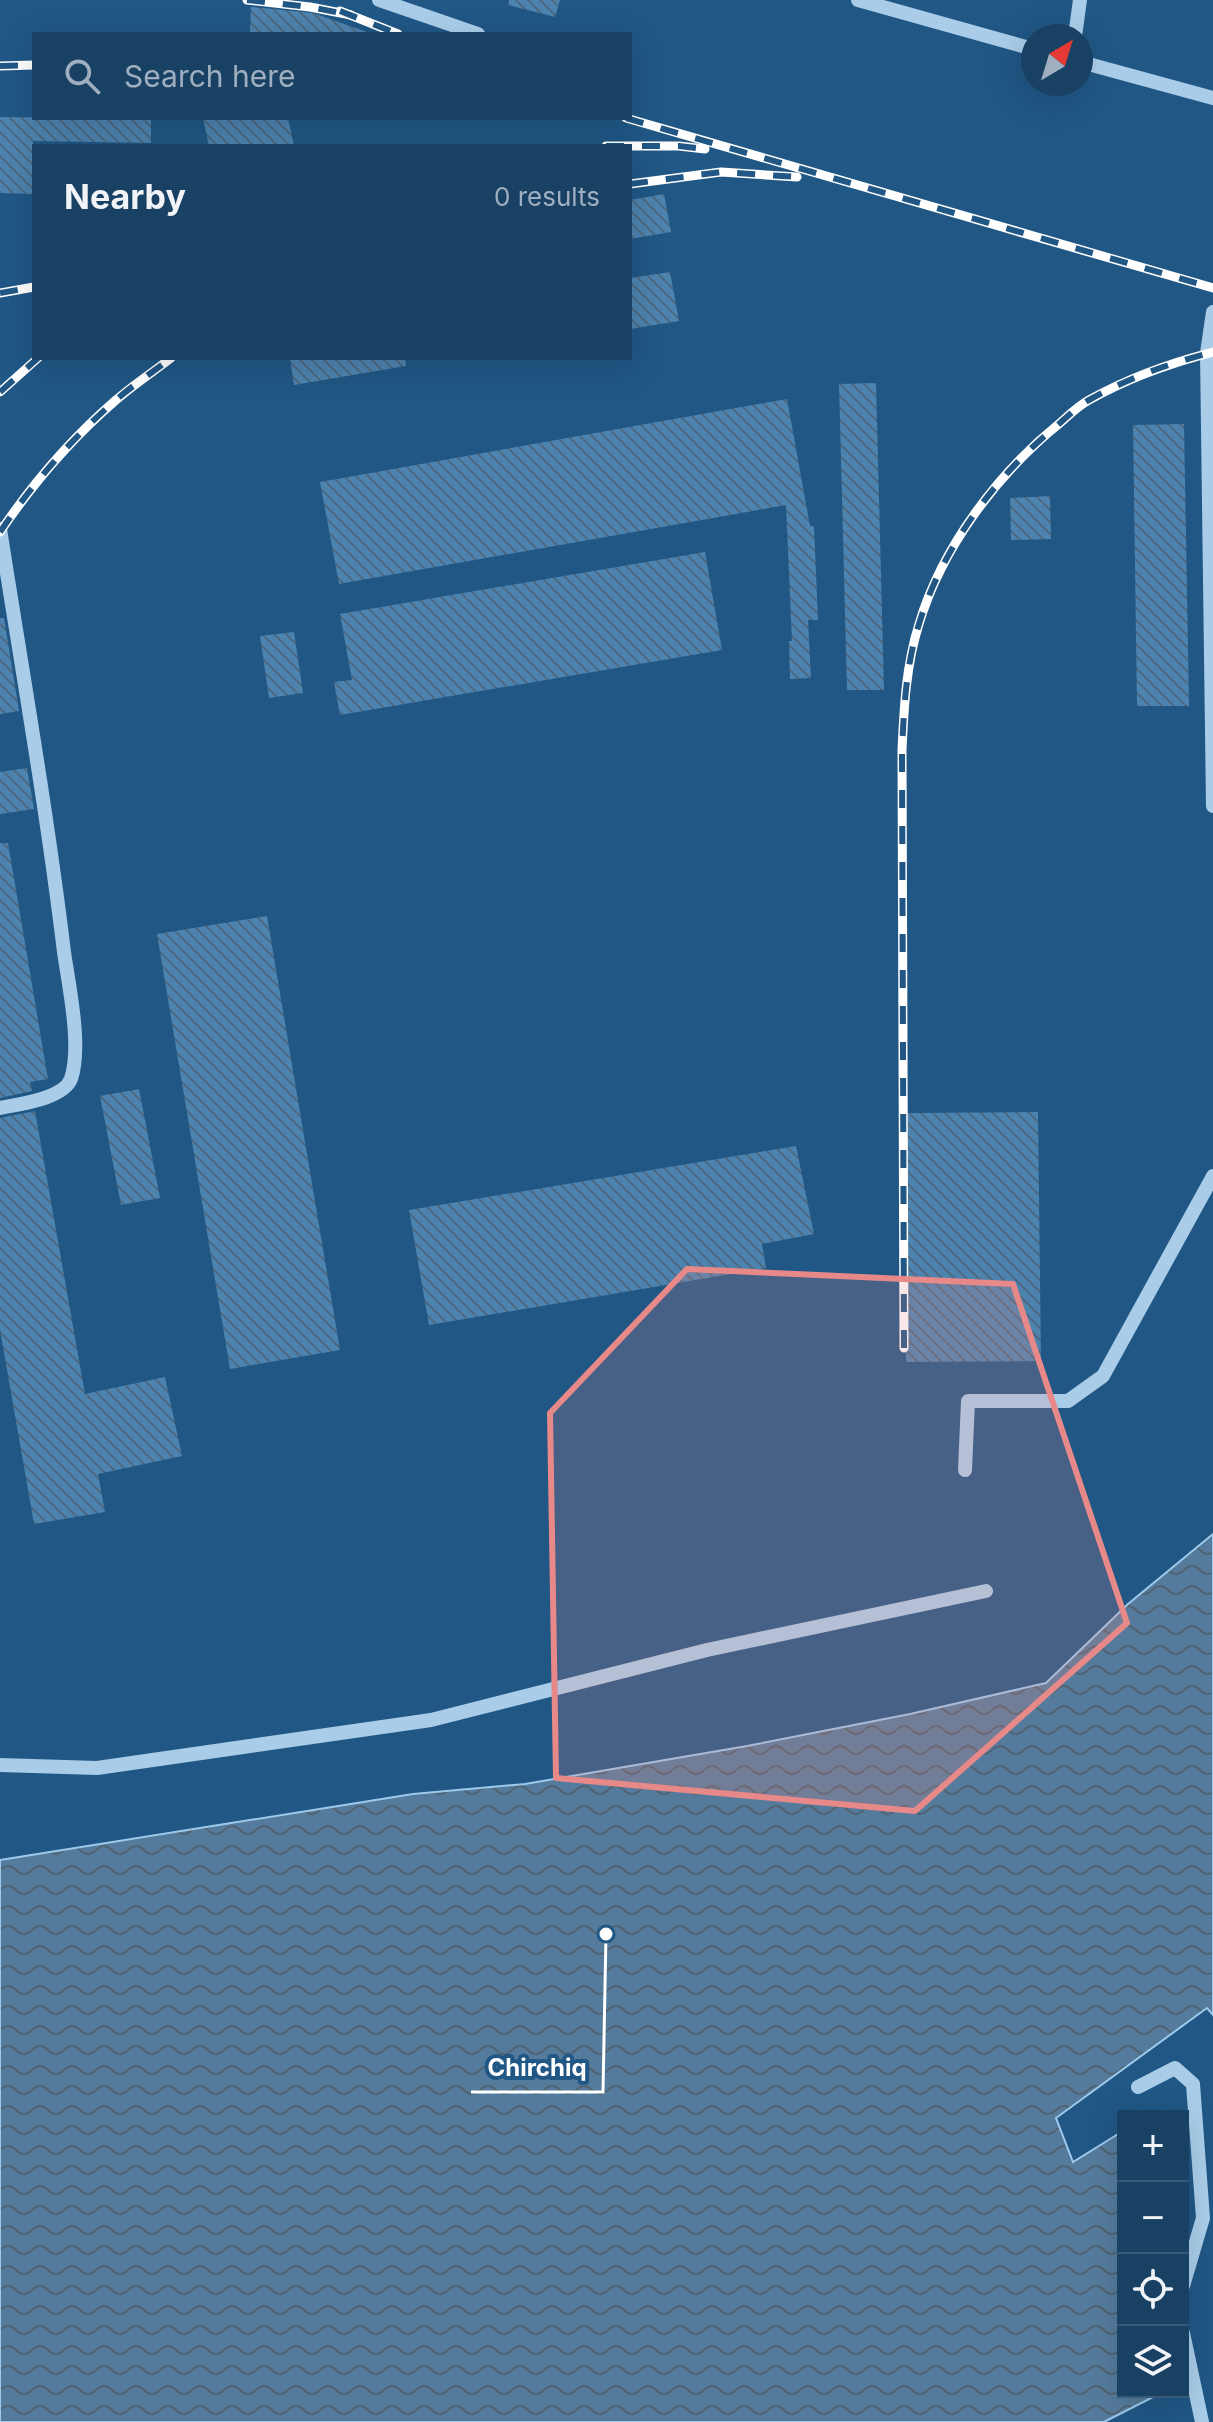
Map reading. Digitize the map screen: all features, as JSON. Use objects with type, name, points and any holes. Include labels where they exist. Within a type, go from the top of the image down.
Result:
[{"type":"lane","points":[[379,0],[472,32]]},
{"type":"lane","points":[[858,0],[1021,46]]},
{"type":"lane","points":[[1077,24],[1080,0]]},
{"type":"lane","points":[[1093,65],[1213,98]]},
{"type":"lane","points":[[1213,312],[1207,353],[1213,806]]},
{"type":"lane","points":[[0,529],[58,900],[76,1044],[70,1081],[62,1090],[0,1108]]},
{"type":"lane","points":[[965,1470],[968,1401],[1068,1401],[1103,1376],[1213,1176]]},
{"type":"lane","points":[[0,1765],[97,1768],[431,1720],[707,1650],[986,1591]]},
{"type":"lane","points":[[1138,2087],[1175,2068],[1193,2084],[1203,2218],[1189,2266]]},
{"type":"lane","points":[[1189,2361],[1202,2422]]},
{"type":"highlighted area","points":[[687,1269],[1013,1284],[1127,1623],[915,1811],[556,1778],[550,1413]]},
{"type":"water","points":[[1213,1534],[1213,2015],[1207,2008],[1056,2118],[1073,2162],[1117,2135],[1117,2398],[1151,2398],[1104,2422],[0,2422],[0,1860],[413,1794],[525,1784],[910,1714],[1046,1683],[1128,1604]]},
{"type":"building","points":[[509,0],[560,0],[555,17],[508,5]]},
{"type":"building","points":[[251,7],[313,13],[367,32],[250,32]]},
{"type":"building","points":[[0,117],[151,120],[151,143],[33,141],[32,194],[0,193]]},
{"type":"building","points":[[203,120],[288,120],[294,144],[209,144]]},
{"type":"building","points":[[664,194],[671,232],[632,239],[632,200]]},
{"type":"building","points":[[670,272],[679,321],[632,329],[632,278]]},
{"type":"building","points":[[290,360],[405,360],[406,366],[294,385]]},
{"type":"building","points":[[876,383],[884,690],[847,690],[839,384]]},
{"type":"building","points":[[787,399],[810,526],[814,526],[818,620],[808,620],[811,678],[790,679],[789,641],[792,641],[786,505],[339,584],[320,482]]},
{"type":"building","points":[[1184,424],[1189,706],[1137,706],[1133,425]]},
{"type":"building","points":[[1050,496],[1051,539],[1011,540],[1010,498]]},
{"type":"building","points":[[705,552],[722,650],[340,715],[334,682],[352,680],[340,614]]},
{"type":"building","points":[[0,618],[4,618],[19,711],[0,714]]},
{"type":"building","points":[[294,632],[303,693],[269,698],[260,636]]},
{"type":"building","points":[[27,768],[34,809],[0,814],[0,772]]},
{"type":"building","points":[[0,843],[8,843],[48,1079],[30,1082],[32,1091],[0,1098]]},
{"type":"building","points":[[267,916],[340,1350],[230,1369],[157,934]]},
{"type":"building","points":[[139,1089],[160,1198],[121,1205],[100,1096]]},
{"type":"building","points":[[35,1111],[85,1394],[165,1377],[182,1456],[98,1474],[105,1512],[34,1524],[0,1330],[0,1118]]},
{"type":"building","points":[[1038,1112],[1041,1361],[906,1362],[904,1113]]},
{"type":"building","points":[[796,1146],[814,1234],[762,1244],[766,1268],[429,1325],[409,1210]]},
{"type":"railway","points":[[247,0],[351,15]]},
{"type":"railway","points":[[340,11],[393,32]]},
{"type":"railway","points":[[0,66],[32,65]]},
{"type":"railway","points":[[632,120],[1213,288]]},
{"type":"railway","points":[[632,146],[705,149]]},
{"type":"railway","points":[[632,184],[721,172],[797,177]]},
{"type":"railway","points":[[0,293],[32,287]]},
{"type":"railway","points":[[904,1348],[902,750],[908,671],[919,624],[929,595],[957,540],[994,488],[1037,443],[1077,408],[1104,392],[1150,372],[1213,352]]},
{"type":"railway","points":[[0,392],[36,360]]},
{"type":"railway","points":[[0,532],[26,496],[84,430],[123,394],[168,360]]},
{"type":"place","name":"Chirchiq","points":[[606,1934]]}]
